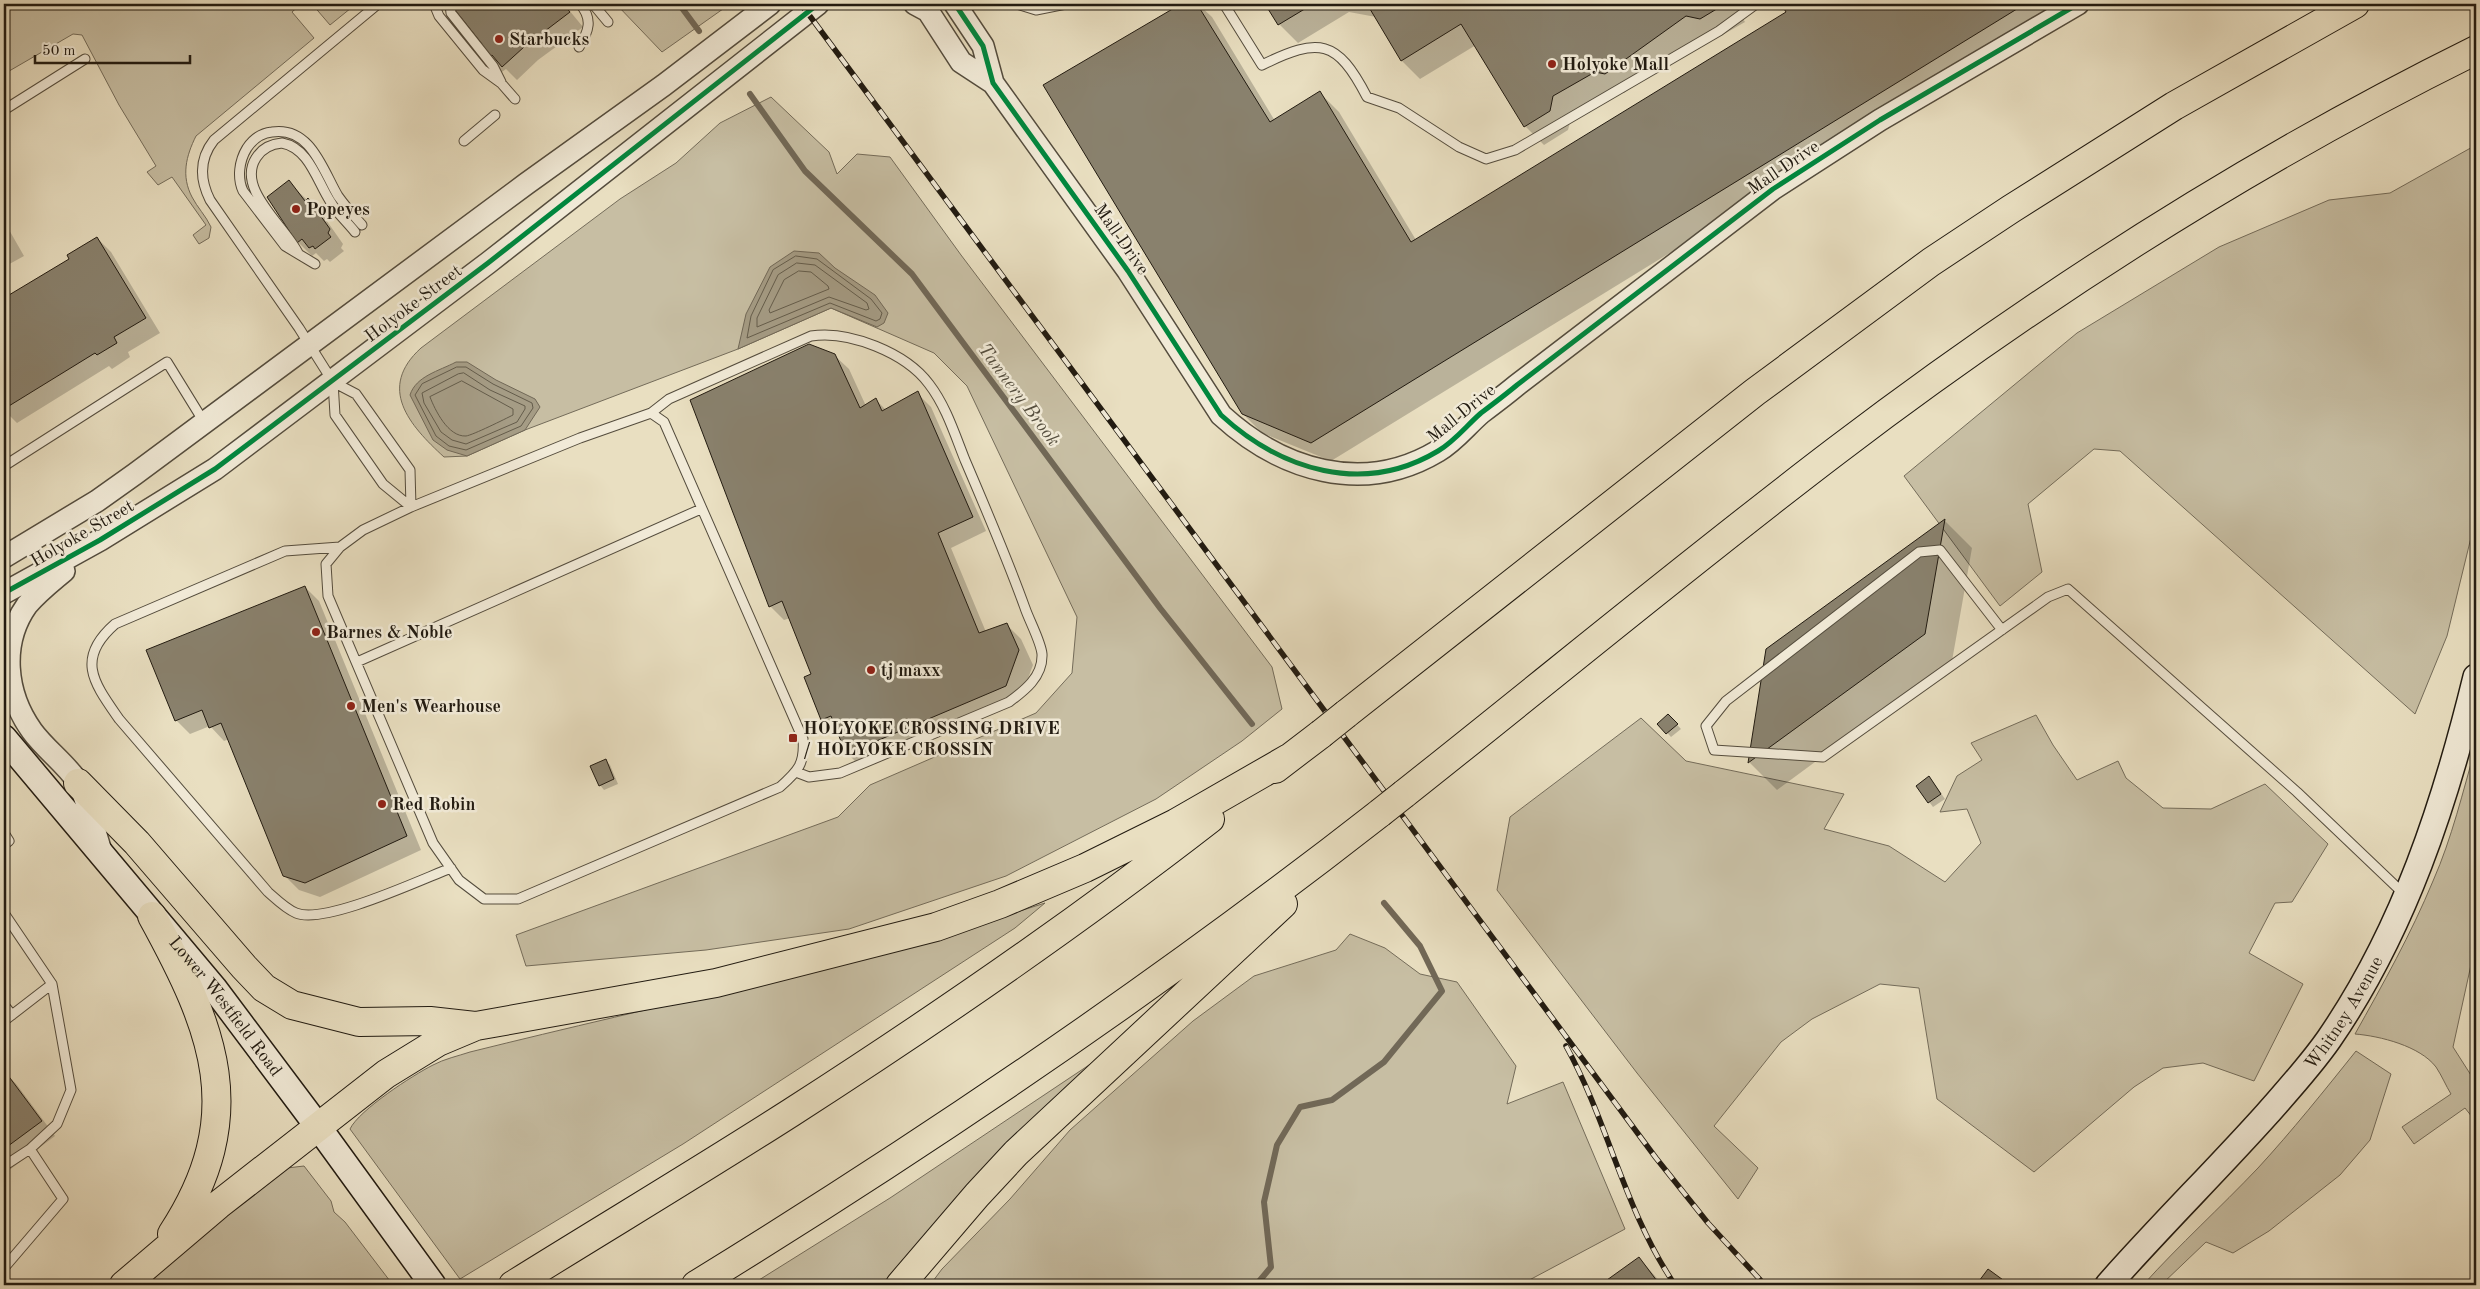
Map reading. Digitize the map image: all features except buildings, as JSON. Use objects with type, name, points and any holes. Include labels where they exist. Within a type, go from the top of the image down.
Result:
[{"type":"highway","points":[[513,1285],[786,1116],[916,1029],[1134,878],[1321,734],[1755,392],[1931,262],[2019,203],[2174,106],[2355,4]]},
{"type":"highway","points":[[696,1285],[825,1204],[1020,1074],[1226,928],[1375,817],[1838,449],[2033,311],[2133,245],[2236,182],[2340,122],[2476,50]]},
{"type":"highway","points":[[124,1285],[158,1256],[408,1059],[438,1042],[476,1026],[716,983],[936,926],[1000,904],[1085,868],[1176,822],[1289,758]]},
{"type":"highway","points":[[78,783],[137,843],[264,988],[292,1005],[359,1022],[430,1021],[476,1026]]},
{"type":"highway","points":[[900,1285],[977,1195],[1022,1147],[1218,966],[1375,817]]},
{"type":"highway","points":[[152,916],[184,973],[204,1021],[214,1058],[217,1086],[213,1143],[204,1175],[186,1213],[158,1256]]},
{"type":"main road","name":"Whitney Avenue","points":[[2108,1285],[2258,1124],[2329,1039],[2368,976],[2417,874],[2459,745],[2476,677]]},
{"type":"main road","name":"Lower Westfield Road","points":[[4,739],[214,988],[433,1285]]},
{"type":"street","name":"Holyoke Street","points":[[4,557],[97,501],[640,103],[770,4]]},
{"type":"street","name":"Mall Drive","points":[[955,4],[983,46],[993,83],[1128,271],[1221,415],[1244,435],[1280,457],[1311,469],[1334,474],[1356,474],[1397,468],[1417,462],[1437,452],[1450,443],[1480,414],[1517,385],[1711,234],[1772,190],[1880,120],[2078,4]]},
{"type":"street","name":"Holyoke Street","points":[[4,593],[100,540],[215,469],[333,382],[818,5]]},
{"type":"street","name":"Mall Drive","points":[[922,6],[961,62],[993,83]]},
{"type":"street","points":[[100,540],[26,606],[7,645],[10,682],[14,699],[32,731],[78,783],[103,858]]},
{"type":"lane","points":[[378,4],[219,135],[208,147],[203,161],[203,186],[210,200],[333,382],[356,394],[410,470],[411,507]]},
{"type":"lane","points":[[434,4],[439,16],[483,70],[501,83]]},
{"type":"lane","points":[[450,4],[451,13],[493,66],[501,83],[514,99]]},
{"type":"lane","points":[[579,46],[589,24],[587,14],[580,4]]},
{"type":"lane","points":[[593,4],[608,22]]},
{"type":"lane","points":[[1017,4],[1036,10],[1066,4]]},
{"type":"lane","points":[[1224,4],[1262,65],[1289,52],[1315,46],[1336,53],[1354,71],[1367,97],[1399,108],[1459,147],[1486,159],[1515,150],[1719,31],[1756,4]]},
{"type":"lane","points":[[4,110],[85,59]]},
{"type":"lane","points":[[464,141],[495,115]]},
{"type":"lane","points":[[316,264],[285,246],[240,184],[240,164],[253,141],[264,134],[281,131],[291,133],[302,139],[325,168],[341,200],[359,229]]},
{"type":"lane","points":[[651,413],[664,422],[802,739],[804,756],[796,772],[780,787],[518,899],[484,899],[459,880],[433,843],[328,596],[326,564],[340,547],[363,530],[411,507],[580,438],[651,413],[669,399],[811,336],[826,334],[844,336],[866,343],[896,356],[912,367],[929,384],[946,414],[1005,554],[1042,654],[1038,672],[1029,688],[1009,702],[840,773],[809,777],[796,772]]},
{"type":"lane","points":[[4,466],[167,362],[205,423]]},
{"type":"lane","points":[[333,382],[334,415],[383,484],[411,507]]},
{"type":"lane","points":[[357,662],[701,509]]},
{"type":"lane","points":[[340,547],[285,550],[115,624],[100,637],[93,651],[91,670],[102,695],[119,719],[268,892],[297,914],[316,916],[336,912],[451,868]]},
{"type":"lane","points":[[2002,630],[1940,550],[1919,552],[1726,700],[1706,726],[1714,750],[1823,757],[2002,630],[2048,597],[2068,589],[2297,792],[2406,896]]},
{"type":"lane","points":[[4,833],[9,841],[4,845]]},
{"type":"lane","points":[[4,913],[52,984],[71,1090],[56,1124],[30,1149],[4,1166]]},
{"type":"lane","points":[[4,1021],[52,984]]},
{"type":"lane","points":[[4,1005],[12,1015]]},
{"type":"lane","points":[[4,1268],[63,1199],[30,1149]]},
{"type":"shaded area","points":[[4,4],[301,4],[292,12],[314,38],[196,136],[187,159],[187,181],[192,197],[211,227],[209,238],[199,244],[193,235],[206,225],[172,177],[158,185],[147,172],[156,166],[119,105],[82,35],[73,34],[4,74]]},
{"type":"shaded area","points":[[312,4],[356,4],[330,25]]},
{"type":"shaded area","points":[[616,4],[730,4],[662,52]]},
{"type":"shaded area","points":[[771,97],[829,152],[837,174],[857,154],[890,157],[961,255],[1272,667],[1282,709],[1242,741],[1156,799],[1006,876],[849,929],[706,950],[526,966],[516,935],[838,817],[870,785],[1036,713],[1072,673],[1077,617],[967,386],[934,353],[831,308],[738,349],[525,430],[467,456],[444,457],[419,432],[403,406],[400,392],[401,377],[408,363],[421,348],[620,199],[676,163],[720,123]]},
{"type":"shaded area","points":[[2476,145],[2476,517],[2447,636],[2415,714],[2120,451],[2094,449],[2028,504],[2042,572],[2000,606],[1904,476],[2077,333],[2219,247],[2329,200],[2390,193]]},
{"type":"shaded area","points":[[2036,715],[2053,745],[2077,780],[2118,761],[2126,778],[2163,808],[2211,809],[2265,784],[2328,844],[2292,902],[2275,903],[2249,953],[2303,984],[2254,1081],[2203,1063],[2163,1068],[2134,1087],[2034,1172],[1937,1099],[1919,988],[1880,984],[1812,1019],[1781,1042],[1714,1126],[1758,1168],[1738,1199],[1637,1073],[1497,890],[1510,817],[1641,718],[1686,761],[1844,794],[1824,829],[1889,846],[1945,882],[1981,843],[1967,809],[1940,812],[1957,776],[1982,760],[1971,743]]},
{"type":"shaded area","points":[[2476,746],[2476,942],[2453,1047],[2476,1083],[2476,1122],[2465,1108],[2414,1144],[2402,1127],[2451,1094],[2436,1067],[2420,1053],[2399,1043],[2355,1034],[2406,940],[2440,865],[2452,831]]},
{"type":"shaded area","points":[[1045,903],[1015,928],[683,1144],[460,1279],[350,1129],[364,1112],[387,1094],[424,1070],[451,1058],[831,965],[903,946]]},
{"type":"shaded area","points":[[1350,934],[1385,948],[1420,974],[1457,982],[1516,1066],[1507,1104],[1563,1082],[1625,1229],[1520,1285],[930,1285],[942,1269],[1010,1199],[1070,1130],[1193,1021],[1254,976],[1336,950]]},
{"type":"shaded area","points":[[2356,1051],[2391,1074],[2370,1140],[2340,1175],[2269,1231],[2233,1253],[2206,1242],[2161,1285],[2143,1285],[2258,1168],[2296,1125]]},
{"type":"shaded area","points":[[1098,1059],[888,1285],[751,1285],[890,1198]]},
{"type":"shaded area","points":[[304,1166],[331,1201],[334,1212],[345,1222],[393,1285],[141,1285],[194,1236],[287,1168]]},
{"type":"water","points":[[794,251],[819,253],[835,268],[875,295],[888,313],[884,323],[877,327],[831,308],[738,349],[746,314],[770,267]]},
{"type":"water","points":[[456,362],[467,362],[496,380],[535,399],[540,407],[525,430],[467,456],[447,450],[433,440],[410,395],[417,383],[436,371]]},
{"type":"waterway","name":"Tannery Brook","points":[[679,4],[699,31]]},
{"type":"waterway","name":"Tannery Brook","points":[[750,94],[805,171],[912,274],[1160,608],[1252,724]]},
{"type":"waterway","name":"Tannery Brook","points":[[1256,1285],[1271,1267],[1264,1202],[1277,1145],[1300,1107],[1332,1100],[1384,1062],[1442,991],[1420,946],[1384,903]]},
{"type":"railway","points":[[801,4],[1656,1158],[1708,1223],[1765,1285]]},
{"type":"railway","points":[[1566,1046],[1594,1106],[1642,1227],[1675,1285]]},
{"type":"cycle path","points":[[4,593],[100,540],[215,469],[488,263],[818,4]]},
{"type":"cycle path","points":[[955,4],[983,46],[993,83],[1128,271],[1221,415],[1244,434],[1270,450],[1296,462],[1324,471],[1352,474],[1381,472],[1410,465],[1438,451],[1455,438],[1481,413],[1773,189],[1880,120],[2078,4]]},
{"type":"place","name":"Starbucks","points":[[499,39]]},
{"type":"place","name":"Holyoke Mall","points":[[1552,64]]},
{"type":"place","name":"Popeyes","points":[[296,209]]},
{"type":"place","name":"Barnes & Noble","points":[[316,632]]},
{"type":"place","name":"tj maxx","points":[[871,670]]},
{"type":"place","name":"Men's Wearhouse","points":[[351,706]]},
{"type":"place","name":"HOLYOKE CROSSING DRIVE / HOLYOKE CROSSIN","points":[[793,738]]},
{"type":"place","name":"Red Robin","points":[[382,804]]}]
